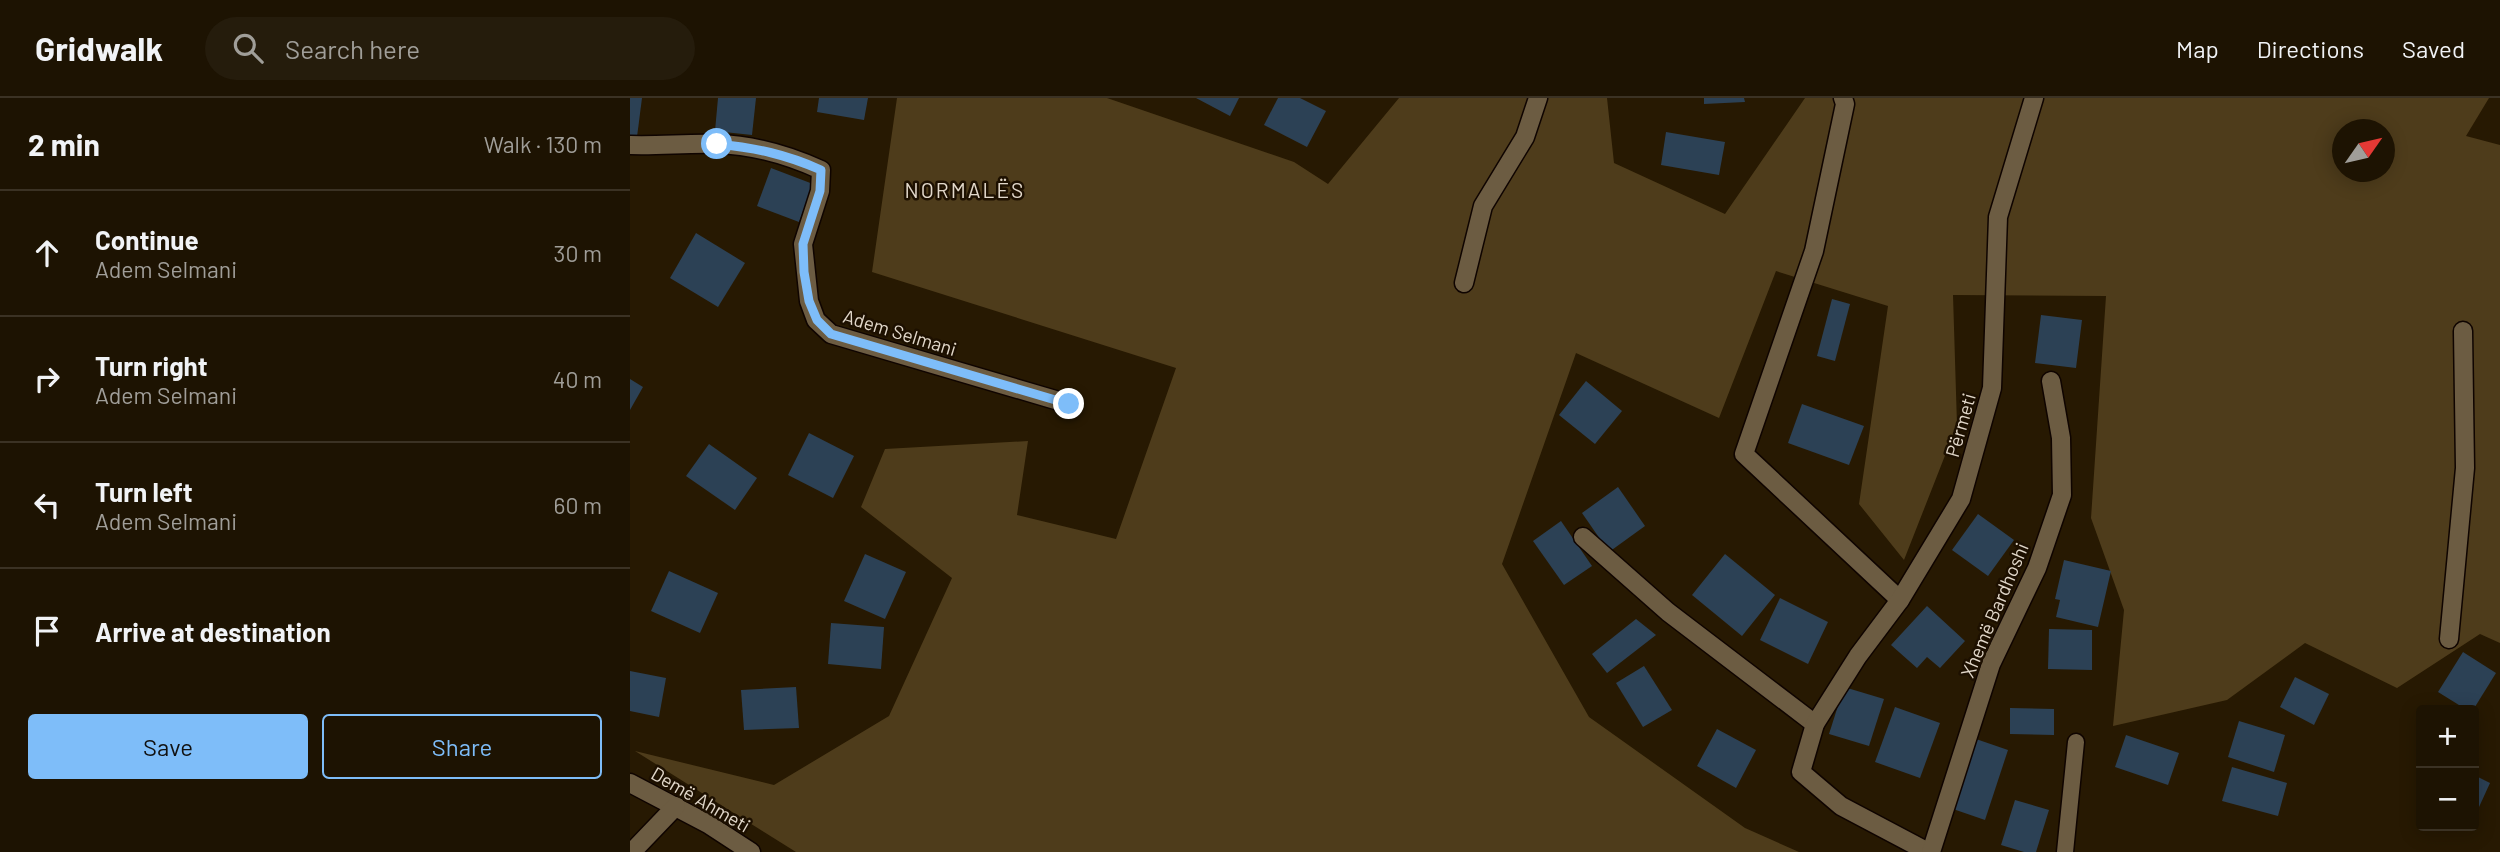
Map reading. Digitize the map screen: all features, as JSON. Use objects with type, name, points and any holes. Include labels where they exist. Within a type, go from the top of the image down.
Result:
[{"type":"street","points":[[1464,283],[1483,206],[1525,137],[1538,98]]},
{"type":"street","points":[[1843,98],[1845,104],[1814,251],[1744,453],[1900,600]]},
{"type":"street","name":"Përmeti","points":[[1930,852],[1841,806],[1801,772],[1815,724],[1858,656],[1900,600],[1961,499],[1992,388],[1998,217],[2034,98]]},
{"type":"street","name":"Adem Selmani","points":[[630,145],[717,144],[757,148],[794,158],[821,170],[820,191],[803,244],[804,272],[809,301],[817,320],[831,334],[1069,404]]},
{"type":"street","points":[[2449,639],[2465,468],[2463,331]]},
{"type":"street","name":"Xhemë Bardhoshi","points":[[1930,852],[1991,664],[2037,568],[2062,495],[2062,438],[2051,381]]},
{"type":"street","points":[[1583,537],[1668,612],[1815,724]]},
{"type":"street","name":"Demë Ahmeti","points":[[630,783],[676,806],[751,852]]},
{"type":"street","points":[[632,852],[676,806]]},
{"type":"lane","points":[[2065,852],[2076,742]]},
{"type":"shaded area","points":[[897,98],[1107,98],[1294,162],[1328,184],[1399,98],[1607,98],[1614,163],[1725,214],[1805,98],[2489,98],[2466,136],[2500,145],[2500,643],[2480,634],[2397,688],[2305,643],[2227,700],[2113,726],[2124,610],[2091,518],[2106,296],[1953,295],[1957,425],[1904,560],[1859,504],[1888,306],[1776,271],[1719,418],[1576,353],[1502,564],[1589,717],[1745,828],[1799,852],[796,852],[635,751],[774,785],[889,716],[952,578],[861,507],[885,449],[1028,441],[1017,515],[1116,539],[1176,368],[872,272]]},
{"type":"building","points":[[630,98],[642,98],[637,137],[630,136]]},
{"type":"building","points":[[718,98],[756,98],[752,135],[715,131]]},
{"type":"building","points":[[819,98],[868,98],[864,120],[817,112]]},
{"type":"building","points":[[1196,98],[1239,98],[1230,116]]},
{"type":"building","points":[[1278,98],[1300,98],[1326,111],[1307,147],[1264,125]]},
{"type":"building","points":[[1704,98],[1744,98],[1745,102],[1704,104]]},
{"type":"building","points":[[1666,132],[1725,142],[1719,175],[1661,165]]},
{"type":"building","points":[[771,168],[813,184],[799,222],[757,206]]},
{"type":"building","points":[[696,233],[745,263],[718,307],[670,278]]},
{"type":"building","points":[[1832,299],[1850,304],[1835,361],[1817,356]]},
{"type":"building","points":[[2041,315],[2082,320],[2076,368],[2035,363]]},
{"type":"building","points":[[630,379],[643,387],[630,410]]},
{"type":"building","points":[[1586,381],[1622,411],[1595,444],[1559,415]]},
{"type":"building","points":[[1802,404],[1864,426],[1849,465],[1788,443]]},
{"type":"building","points":[[809,433],[854,456],[833,498],[788,475]]},
{"type":"building","points":[[709,444],[757,478],[735,510],[686,476]]},
{"type":"building","points":[[1618,487],[1645,526],[1609,552],[1582,513]]},
{"type":"building","points":[[1978,514],[2014,540],[1988,576],[1952,550]]},
{"type":"building","points":[[1561,521],[1592,566],[1564,585],[1533,541]]},
{"type":"building","points":[[865,554],[906,572],[885,619],[844,601]]},
{"type":"building","points":[[1725,554],[1775,595],[1742,636],[1692,595]]},
{"type":"building","points":[[2064,560],[2111,571],[2098,627],[2056,617],[2060,600],[2055,599]]},
{"type":"building","points":[[669,571],[718,593],[700,633],[651,611]]},
{"type":"building","points":[[1780,598],[1828,622],[1808,664],[1760,640]]},
{"type":"building","points":[[1927,606],[1965,641],[1940,668],[1927,657],[1917,668],[1891,645]]},
{"type":"building","points":[[1636,619],[1656,635],[1607,673],[1592,654]]},
{"type":"building","points":[[831,623],[884,627],[881,669],[828,664]]},
{"type":"building","points":[[2049,629],[2092,630],[2092,670],[2048,669]]},
{"type":"building","points":[[2463,652],[2496,673],[2476,705],[2459,705],[2438,692]]},
{"type":"building","points":[[1644,666],[1672,710],[1643,727],[1616,683]]},
{"type":"building","points":[[630,671],[666,678],[659,717],[630,711]]},
{"type":"building","points":[[2295,677],[2329,694],[2314,725],[2280,707]]},
{"type":"building","points":[[796,687],[799,728],[744,730],[741,690]]},
{"type":"building","points":[[1844,687],[1884,699],[1869,746],[1829,734]]},
{"type":"building","points":[[1895,707],[1940,723],[1920,778],[1875,762]]},
{"type":"building","points":[[2010,708],[2054,709],[2054,735],[2010,734]]},
{"type":"building","points":[[2239,721],[2285,735],[2274,772],[2228,757]]},
{"type":"building","points":[[1717,729],[1756,750],[1736,788],[1697,766]]},
{"type":"building","points":[[2126,735],[2179,753],[2168,785],[2115,767]]},
{"type":"building","points":[[1976,739],[2008,750],[1985,820],[1953,809]]},
{"type":"building","points":[[2232,767],[2287,783],[2278,816],[2222,801]]},
{"type":"building","points":[[2479,778],[2490,783],[2479,807]]},
{"type":"building","points":[[2015,800],[2049,810],[2036,852],[2024,852],[2001,845]]},
{"type":"district","name":"NORMALËS","points":[[965,189]]},
{"type":"route","points":[[717,144],[757,148],[794,158],[821,170],[820,191],[803,244],[804,272],[809,301],[817,320],[831,334],[1069,404]]}]
